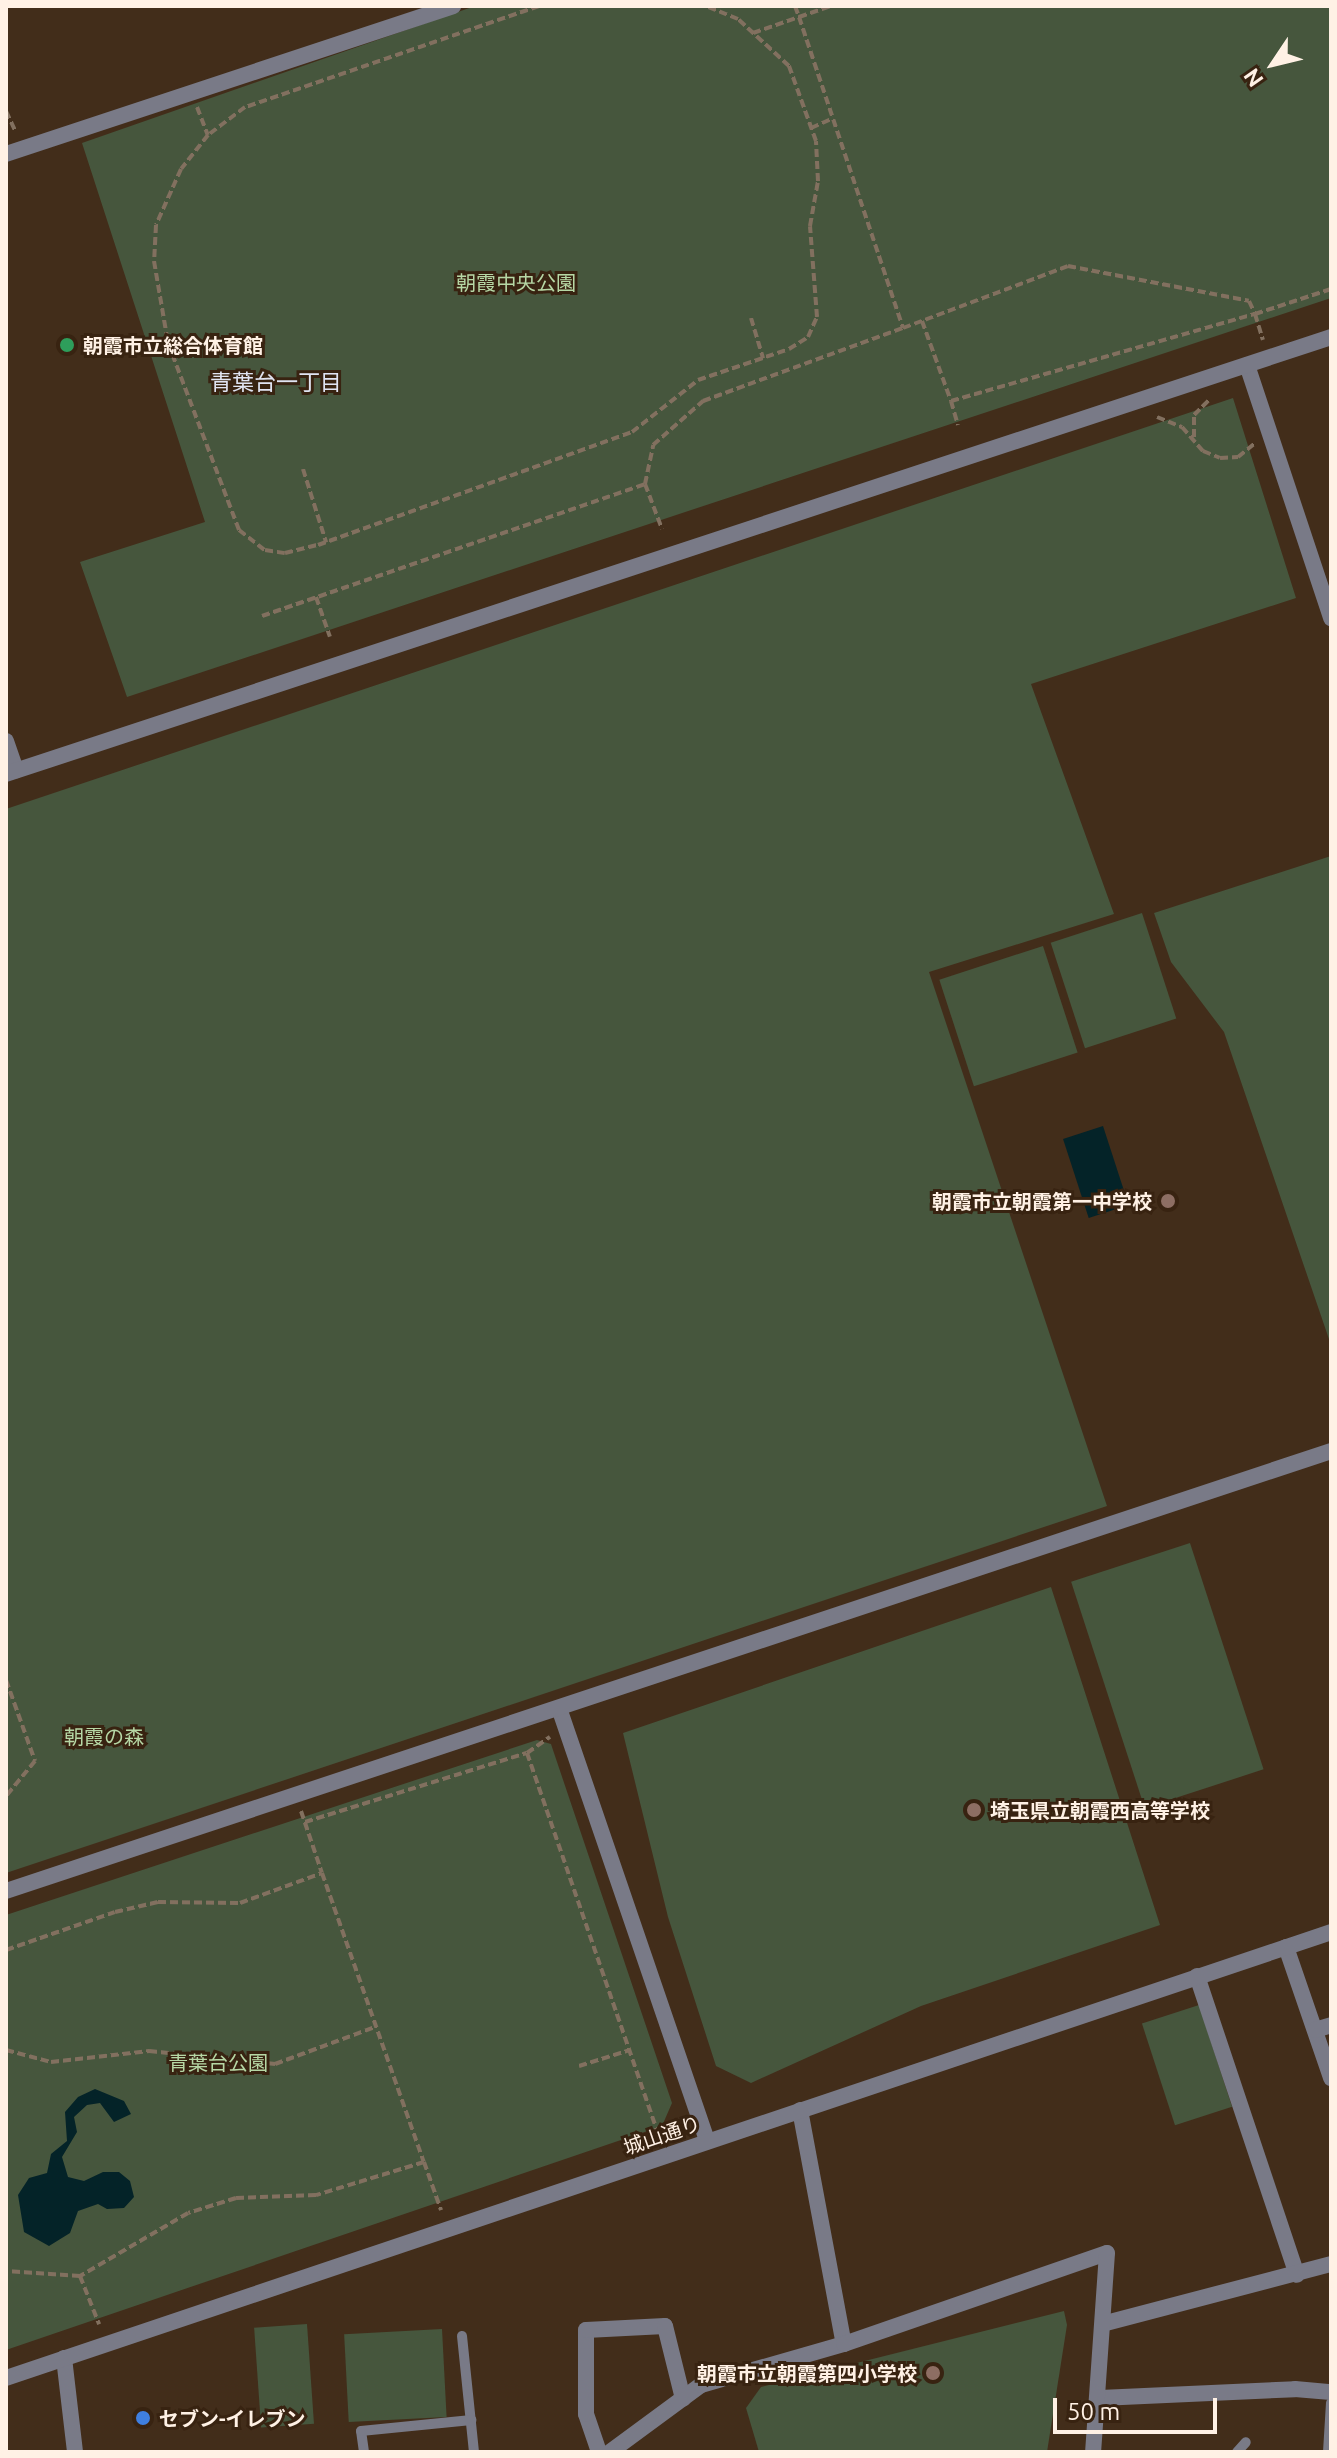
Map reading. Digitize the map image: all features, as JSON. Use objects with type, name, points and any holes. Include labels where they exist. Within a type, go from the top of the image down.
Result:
[{"type":"street","points":[[6,154],[453,6]]},
{"type":"street","points":[[6,741],[11,772],[1331,337]]},
{"type":"street","points":[[1247,365],[1331,618]]},
{"type":"street","points":[[6,1891],[1331,1451]]},
{"type":"street","points":[[559,1708],[707,2141]]},
{"type":"street","name":"城山通り","points":[[6,2378],[1331,1932]]},
{"type":"street","points":[[1286,1947],[1323,2027],[1331,2078]]},
{"type":"street","points":[[1197,1976],[1297,2275]]},
{"type":"street","points":[[800,2110],[844,2344]]},
{"type":"street","points":[[610,2452],[701,2385],[844,2344],[1107,2253],[1106,2323],[1093,2452]]},
{"type":"street","points":[[1106,2323],[1331,2264]]},
{"type":"street","points":[[599,2452],[586,2414],[586,2330],[665,2326],[683,2399]]},
{"type":"street","points":[[64,2358],[75,2452]]},
{"type":"street","points":[[1100,2398],[1295,2389],[1331,2392]]},
{"type":"lane","points":[[462,2336],[474,2452]]},
{"type":"lane","points":[[1328,2452],[1331,2403]]},
{"type":"lane","points":[[364,2452],[361,2431],[471,2420]]},
{"type":"lane","points":[[1237,2452],[1246,2442]]},
{"type":"path","points":[[539,6],[245,107],[208,135],[181,169],[156,225],[154,261],[168,343],[239,530],[265,550],[285,553],[326,542],[632,432],[698,380],[763,358],[808,337],[817,317],[810,226],[818,181],[811,128],[789,66],[738,19],[705,6]]},
{"type":"path","points":[[795,6],[903,328]]},
{"type":"path","points":[[753,33],[831,6]]},
{"type":"path","points":[[198,111],[208,135]]},
{"type":"path","points":[[811,128],[833,118]]},
{"type":"path","points":[[662,529],[645,484],[653,445],[703,401],[1068,266],[1249,301],[1263,340]]},
{"type":"path","points":[[951,401],[1255,314],[1331,289]]},
{"type":"path","points":[[751,318],[763,358]]},
{"type":"path","points":[[922,321],[958,425]]},
{"type":"path","points":[[1194,437],[1194,415],[1209,400]]},
{"type":"path","points":[[1157,417],[1194,437],[1203,451],[1220,458],[1238,457],[1255,442]]},
{"type":"path","points":[[303,469],[326,542]]},
{"type":"path","points":[[262,616],[645,484]]},
{"type":"path","points":[[316,597],[330,637]]},
{"type":"path","points":[[6,1680],[35,1761],[6,1796]]},
{"type":"path","points":[[305,1822],[527,1753],[550,1737]]},
{"type":"path","points":[[527,1753],[659,2136]]},
{"type":"path","points":[[301,1810],[441,2210]]},
{"type":"path","points":[[6,1950],[115,1912],[158,1902],[240,1903],[322,1873]]},
{"type":"path","points":[[6,2050],[51,2062],[149,2051],[275,2064],[375,2027]]},
{"type":"path","points":[[579,2066],[630,2050]]},
{"type":"path","points":[[6,2271],[80,2276],[188,2213],[236,2198],[316,2195],[424,2162]]},
{"type":"path","points":[[80,2276],[99,2324]]},
{"type":"green space","name":"朝霞中央公園","points":[[475,6],[1331,6],[1331,298],[127,697],[80,562],[205,522],[82,143]]},
{"type":"green space","name":"朝霞の森","points":[[1233,398],[1296,598],[1031,684],[1114,914],[929,972],[1107,1506],[6,1873],[6,809]]},
{"type":"green space","points":[[1331,856],[1331,1345],[1224,1032],[1171,962],[1154,913]]},
{"type":"green space","points":[[1142,913],[1176,1019],[1085,1048],[1051,943]]},
{"type":"green space","points":[[1043,946],[1078,1053],[974,1086],[939,980]]},
{"type":"green space","points":[[1190,1543],[1264,1769],[1145,1808],[1071,1582]]},
{"type":"green space","points":[[1051,1587],[1160,1925],[921,2006],[751,2083],[716,2066],[668,1917],[623,1733]]},
{"type":"green space","name":"青葉台公園","points":[[537,1740],[551,1744],[672,2103],[662,2126],[6,2350],[6,1915]]},
{"type":"green space","points":[[1199,2005],[1232,2107],[1175,2125],[1142,2024]]},
{"type":"green space","name":"朝霞市立朝霞第四小学校","points":[[1064,2311],[1067,2325],[1047,2452],[759,2452],[746,2408],[761,2387]]},
{"type":"green space","points":[[307,2324],[314,2424],[261,2427],[254,2328]]},
{"type":"green space","points":[[442,2329],[447,2417],[349,2422],[344,2334]]},
{"type":"water","points":[[1103,1126],[1129,1205],[1089,1218],[1063,1139]]},
{"type":"water","points":[[95,2089],[124,2101],[131,2114],[114,2122],[100,2103],[87,2105],[74,2117],[77,2132],[62,2157],[68,2177],[84,2181],[103,2172],[119,2172],[130,2181],[134,2197],[124,2208],[107,2209],[98,2204],[78,2211],[70,2233],[49,2246],[24,2232],[18,2195],[29,2178],[47,2173],[51,2154],[67,2141],[65,2112],[78,2097]]},
{"type":"place","name":"朝霞市立総合体育館","points":[[67,345]]},
{"type":"place","name":"朝霞市立朝霞第一中学校","points":[[1168,1201]]},
{"type":"place","name":"埼玉県立朝霞西高等学校","points":[[974,1810]]},
{"type":"place","name":"朝霞市立朝霞第四小学校","points":[[933,2373]]},
{"type":"place","name":"セブン-イレブン","points":[[143,2418]]},
{"type":"district","name":"青葉台一丁目","points":[[276,382]]}]
